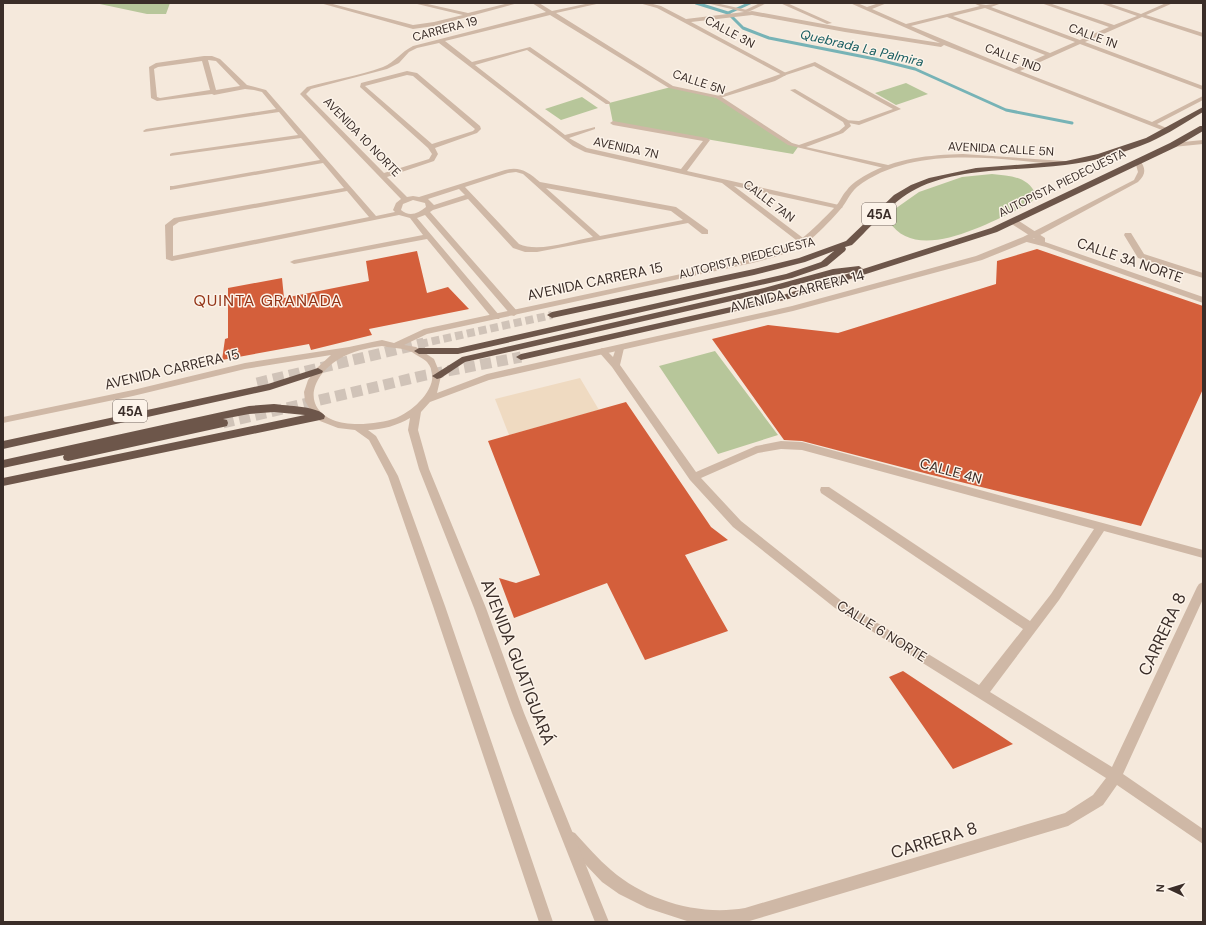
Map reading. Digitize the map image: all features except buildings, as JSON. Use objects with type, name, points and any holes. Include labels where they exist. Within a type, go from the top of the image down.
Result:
[{"type":"highway","name":"AUTOPISTA PIEDECUESTA","points":[[552,316],[754,272],[802,260],[849,243],[897,197],[914,187],[932,180],[957,173],[976,170],[1066,163],[1130,147],[1149,140],[1203,110]]},
{"type":"highway","name":"AUTOPISTA PIEDECUESTA","points":[[521,357],[782,298],[994,230],[1173,145],[1203,128]]},
{"type":"highway","points":[[419,351],[458,351],[789,276],[824,264],[849,243]]},
{"type":"highway","points":[[437,376],[462,360],[766,290],[833,272],[883,266]]},
{"type":"highway","points":[[3,445],[270,387],[318,371]]},
{"type":"highway","name":"45A","points":[[3,438],[257,383]]},
{"type":"highway","points":[[3,464],[249,410],[274,408],[318,414]]},
{"type":"highway","points":[[3,482],[318,414]]},
{"type":"highway","name":"45A","points":[[3,471],[223,423]]},
{"type":"street","points":[[323,3],[413,27],[434,24],[515,3]]},
{"type":"street","points":[[416,3],[468,15]]},
{"type":"street","name":"CALLE 5N","points":[[535,3],[671,87],[718,97],[790,144],[888,167]]},
{"type":"street","name":"CARRERA 19","points":[[304,91],[309,88],[392,66],[407,51],[550,13],[598,3]]},
{"type":"street","name":"CALLE 3N","points":[[642,3],[659,7],[784,74]]},
{"type":"street","points":[[709,3],[752,13],[845,30],[956,48]]},
{"type":"street","points":[[744,11],[764,3]]},
{"type":"street","points":[[783,3],[845,30]]},
{"type":"street","name":"CALLE 1ND","points":[[853,3],[956,48],[1016,70],[1167,130]]},
{"type":"street","points":[[867,9],[884,3]]},
{"type":"street","name":"CALLE 1N","points":[[976,3],[1203,88]]},
{"type":"street","points":[[906,26],[999,3]]},
{"type":"street","points":[[1044,3],[1113,27]]},
{"type":"street","points":[[1103,3],[1203,35]]},
{"type":"street","points":[[1016,70],[1170,3]]},
{"type":"street","points":[[685,21],[752,13]]},
{"type":"street","points":[[948,16],[1050,55]]},
{"type":"street","name":"AVENIDA 7N","points":[[441,41],[575,145],[600,154],[722,179],[839,207]]},
{"type":"street","points":[[470,64],[528,48],[608,103]]},
{"type":"street","points":[[245,87],[218,60],[204,58],[152,66],[151,68],[154,98],[166,100],[245,87],[264,90],[375,219]]},
{"type":"street","points":[[204,58],[214,93]]},
{"type":"street","points":[[718,97],[773,80],[784,74],[815,64],[898,109],[858,123],[846,121],[793,90]]},
{"type":"street","points":[[382,176],[432,160],[435,154],[431,147],[362,86],[363,84],[407,73],[415,74],[478,127],[475,132],[431,147]]},
{"type":"street","name":"AVENIDA 10 NORTE","points":[[304,91],[303,94],[406,200]]},
{"type":"street","points":[[1152,124],[1203,98]]},
{"type":"street","points":[[146,131],[280,110]]},
{"type":"street","points":[[799,147],[841,132],[848,126],[846,121]]},
{"type":"street","points":[[613,123],[707,140],[683,171]]},
{"type":"street","points":[[564,137],[593,128]]},
{"type":"street","points":[[172,155],[302,136]]},
{"type":"street","points":[[1173,145],[1203,142]]},
{"type":"street","name":"AVENIDA CALLE 5N","points":[[888,167],[906,162],[936,157],[962,156],[1066,163]]},
{"type":"street","name":"AVENIDA CARRERA 14","points":[[430,399],[487,377],[800,306],[980,258],[1026,239],[1136,181],[1142,176],[1142,169],[1138,161]]},
{"type":"street","points":[[172,188],[325,162]]},
{"type":"street","name":"AVENIDA CARRERA 15","points":[[398,344],[424,332],[743,263],[777,253],[803,241],[839,207],[850,190],[869,176],[888,167]]},
{"type":"street","points":[[400,213],[397,210],[397,206],[406,200],[421,198],[517,170],[525,173],[597,238]]},
{"type":"street","name":"CALLE 7AN","points":[[722,179],[803,241]]},
{"type":"street","points":[[537,184],[673,208],[706,232]]},
{"type":"street","points":[[460,186],[516,246],[525,250],[537,250],[689,221]]},
{"type":"street","points":[[348,189],[177,220],[169,225],[169,257],[172,259],[400,213],[412,216],[470,196]]},
{"type":"street","points":[[421,198],[430,204],[428,210]]},
{"type":"street","points":[[428,210],[514,313]]},
{"type":"street","points":[[412,216],[496,317]]},
{"type":"street","name":"CALLE 3A NORTE","points":[[1013,221],[1035,234],[1049,245]]},
{"type":"street","points":[[1128,235],[1141,256],[1203,276]]},
{"type":"street","points":[[294,262],[428,236]]},
{"type":"street","name":"CALLE 3A NORTE","points":[[1026,239],[1049,245],[1203,300]]},
{"type":"street","points":[[382,343],[398,344],[419,351],[428,358],[434,366],[437,376],[436,388],[430,399],[416,412],[399,421],[386,425],[359,429],[337,425],[318,414],[309,400],[310,383],[318,371],[328,361],[348,350],[364,345],[382,343]]},
{"type":"street","points":[[615,365],[620,348]]},
{"type":"street","name":"AVENIDA CARRERA 15","points":[[3,420],[133,393],[245,366],[348,350]]},
{"type":"street","name":"CALLE 6 NORTE","points":[[602,352],[615,365],[694,477],[737,524],[839,605],[1115,776],[1203,837]]},
{"type":"street","name":"AVENIDA GUATIGUARÁ","points":[[416,412],[413,430],[424,469],[602,922]]},
{"type":"street","points":[[359,429],[373,438],[392,476],[439,606],[546,922]]},
{"type":"street","name":"CALLE 4N","points":[[694,477],[756,450],[781,445],[802,446],[1203,554]]},
{"type":"street","points":[[825,490],[1031,628]]},
{"type":"street","points":[[982,693],[1055,597],[1101,527]]},
{"type":"street","name":"CARRERA 8","points":[[567,835],[612,881],[640,899],[697,916],[726,918],[746,915],[1068,818],[1098,800],[1115,776],[1203,587]]},
{"type":"green space","points":[[95,3],[170,3],[166,14],[147,14]]},
{"type":"green space","points":[[906,83],[928,94],[896,105],[875,93]]},
{"type":"green space","points":[[671,87],[718,98],[798,147],[793,154],[613,123],[609,103]]},
{"type":"green space","points":[[582,97],[598,108],[561,120],[545,109]]},
{"type":"green space","points":[[992,174],[1018,178],[1028,184],[1036,195],[1031,203],[998,219],[978,228],[937,240],[918,240],[902,234],[889,221],[892,211],[919,192],[962,177]]},
{"type":"green space","points":[[715,351],[778,435],[718,454],[659,366]]},
{"type":"shaded area","points":[[580,378],[599,410],[509,435],[495,399]]},
{"type":"waterway","name":"Quebrada La Palmira","points":[[696,3],[728,13]]},
{"type":"waterway","points":[[728,13],[750,3]]},
{"type":"waterway","name":"Quebrada La Palmira","points":[[728,13],[743,28],[769,38],[875,59],[915,69],[1006,110],[1072,123]]},
{"type":"tunnel","points":[[420,344],[552,315]]},
{"type":"tunnel","points":[[257,383],[424,343]]},
{"type":"tunnel","points":[[223,423],[426,375],[521,357]]},
{"type":"district","name":"QUINTA GRANADA","points":[[268,300]]}]
